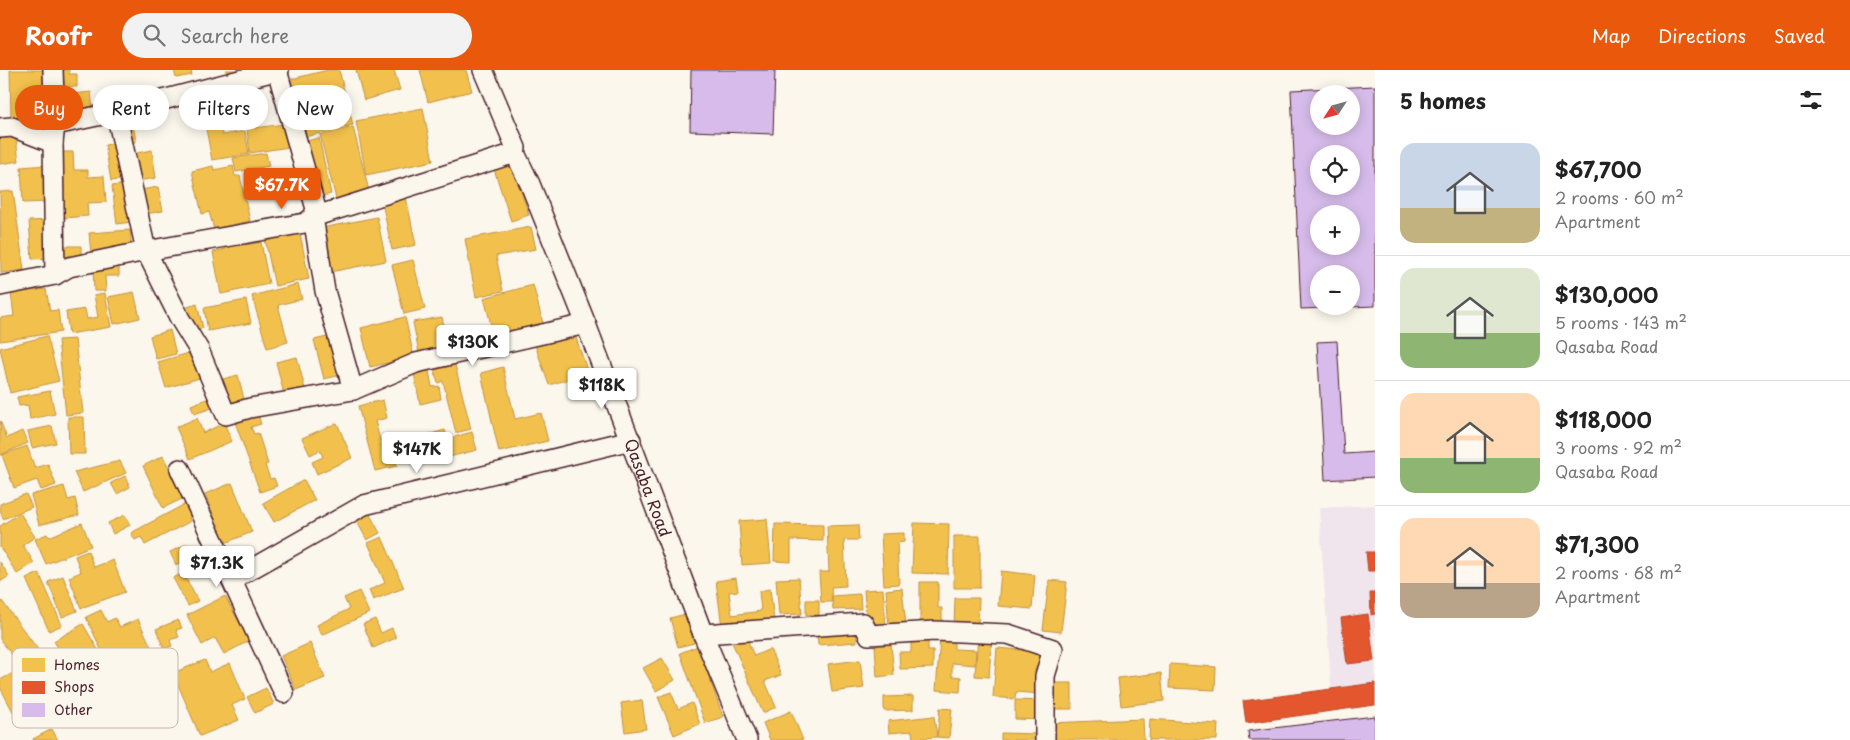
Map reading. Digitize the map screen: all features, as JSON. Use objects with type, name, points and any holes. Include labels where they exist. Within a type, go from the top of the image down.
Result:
[{"type":"street","points":[[52,70],[55,275]]},
{"type":"street","points":[[169,98],[278,70],[316,209],[313,217],[325,291],[353,390]]},
{"type":"street","name":"Qasaba Road","points":[[483,70],[516,148],[515,154],[530,184],[586,324],[703,634],[747,740]]},
{"type":"street","points":[[0,128],[12,127],[54,134],[93,120]]},
{"type":"street","points":[[120,130],[146,251],[180,319],[199,350],[226,415],[250,408],[353,390],[416,363],[586,324]]},
{"type":"street","points":[[0,286],[55,275],[69,268],[146,251],[305,223],[313,217],[515,154]]},
{"type":"street","points":[[232,580],[364,505],[631,440]]},
{"type":"street","points":[[180,469],[284,693]]},
{"type":"street","points":[[703,634],[862,624],[869,635],[935,631],[1008,634],[1054,644],[1046,676],[1045,740]]},
{"type":"shaded area","points":[[1375,505],[1375,694],[1332,699],[1319,508]]},
{"type":"building: Homes","points":[[10,70],[43,70],[43,85],[15,85],[15,118],[11,118]]},
{"type":"building: Homes","points":[[57,70],[69,70],[69,74],[77,74],[77,85],[57,85]]},
{"type":"building: Homes","points":[[174,70],[191,70],[192,75],[176,78]]},
{"type":"building: Homes","points":[[226,70],[243,70],[228,78]]},
{"type":"building: Homes","points":[[328,70],[339,70],[343,85],[284,85],[283,81]]},
{"type":"building: Homes","points":[[356,70],[394,70],[400,90],[364,100]]},
{"type":"building: Homes","points":[[420,70],[466,70],[472,91],[428,102]]},
{"type":"building: Homes","points":[[91,92],[93,109],[83,110],[83,93]]},
{"type":"building: Homes","points":[[423,108],[433,161],[366,175],[356,121]]},
{"type":"building: Homes","points":[[278,125],[278,130],[286,130],[289,147],[250,153],[247,130],[268,130],[268,126]]},
{"type":"building: Homes","points":[[352,127],[369,191],[336,199],[320,135],[341,130],[352,130]]},
{"type":"building: Homes","points":[[126,130],[134,130],[136,142],[128,144]]},
{"type":"building: Homes","points":[[206,130],[221,130],[222,135],[245,131],[249,154],[212,160]]},
{"type":"building: Homes","points":[[295,130],[333,130],[297,139]]},
{"type":"building: Homes","points":[[15,132],[19,161],[0,164],[0,134]]},
{"type":"building: Homes","points":[[319,138],[331,194],[314,198],[302,142]]},
{"type":"building: Homes","points":[[120,142],[127,179],[111,181],[105,145]]},
{"type":"building: Homes","points":[[152,150],[156,178],[137,181],[132,154]]},
{"type":"building: Homes","points":[[59,152],[73,152],[74,170],[88,170],[88,177],[104,176],[106,202],[87,203],[88,216],[63,218]]},
{"type":"building: Homes","points":[[266,153],[269,166],[236,172],[233,158]]},
{"type":"building: Homes","points":[[511,160],[529,215],[511,221],[493,166]]},
{"type":"building: Homes","points":[[47,165],[49,202],[23,203],[21,167]]},
{"type":"building: Homes","points":[[213,166],[214,170],[233,166],[235,176],[240,176],[250,221],[214,229],[209,212],[202,214],[192,171]]},
{"type":"building: Homes","points":[[127,184],[132,222],[117,224],[112,186]]},
{"type":"building: Homes","points":[[158,187],[163,211],[145,214],[141,190]]},
{"type":"building: Homes","points":[[13,191],[24,270],[1,273],[0,192]]},
{"type":"building: Homes","points":[[406,197],[416,245],[392,250],[382,202]]},
{"type":"building: Homes","points":[[377,217],[386,261],[325,273],[317,229]]},
{"type":"building: Homes","points":[[52,220],[55,258],[32,259],[29,221]]},
{"type":"building: Homes","points":[[531,227],[536,249],[496,256],[503,291],[476,297],[465,239]]},
{"type":"building: Homes","points":[[299,228],[309,279],[275,286],[264,235]]},
{"type":"building: Homes","points":[[130,230],[132,251],[91,254],[89,233]]},
{"type":"building: Homes","points":[[245,237],[246,245],[261,242],[269,284],[221,294],[213,252],[226,249],[224,241]]},
{"type":"building: Homes","points":[[64,246],[81,246],[81,264],[64,263]]},
{"type":"building: Homes","points":[[413,260],[425,309],[404,314],[392,265]]},
{"type":"building: Homes","points":[[119,265],[119,276],[105,276],[106,291],[94,291],[93,266]]},
{"type":"building: Homes","points":[[298,284],[302,299],[278,305],[288,342],[267,348],[252,296]]},
{"type":"building: Homes","points":[[533,285],[544,327],[495,340],[484,298]]},
{"type":"building: Homes","points":[[46,289],[50,311],[58,310],[61,332],[0,341],[0,318],[14,316],[11,293]]},
{"type":"building: Homes","points":[[134,292],[140,318],[114,324],[108,297]]},
{"type":"building: Homes","points":[[105,293],[111,327],[69,334],[66,312],[85,309],[87,319],[98,317],[94,295]]},
{"type":"building: Homes","points":[[246,300],[251,323],[208,331],[204,308]]},
{"type":"building: Homes","points":[[197,304],[203,328],[190,331],[184,308]]},
{"type":"building: Homes","points":[[405,317],[414,357],[370,367],[361,328]]},
{"type":"building: Homes","points":[[442,317],[448,348],[419,353],[413,322]]},
{"type":"building: Homes","points":[[170,330],[176,354],[156,359],[150,336]]},
{"type":"building: Homes","points":[[574,332],[588,373],[549,385],[535,345]]},
{"type":"building: Homes","points":[[336,335],[346,374],[324,379],[314,340]]},
{"type":"building: Homes","points":[[47,336],[59,381],[10,393],[0,348]]},
{"type":"building: Homes","points":[[75,339],[83,413],[66,415],[58,340]]},
{"type":"building: Homes","points":[[196,351],[203,377],[166,388],[158,362]]},
{"type":"building: Homes","points":[[297,357],[305,389],[284,394],[276,362]]},
{"type":"building: Homes","points":[[428,365],[432,387],[439,386],[441,399],[420,404],[413,368]]},
{"type":"building: Homes","points":[[455,365],[471,429],[456,433],[443,381],[438,383],[434,370]]},
{"type":"building: Homes","points":[[503,367],[515,419],[541,413],[548,441],[499,452],[481,373]]},
{"type":"building: Homes","points":[[238,375],[245,403],[230,407],[223,379]]},
{"type":"building: Homes","points":[[50,391],[55,414],[30,419],[28,405],[19,406],[17,397]]},
{"type":"building: Homes","points":[[209,398],[212,408],[194,414],[191,405]]},
{"type":"building: Homes","points":[[383,400],[387,418],[375,421],[385,459],[394,457],[397,466],[375,471],[358,406]]},
{"type":"building: Homes","points":[[257,412],[261,424],[251,427],[254,434],[258,433],[268,464],[265,465],[270,479],[274,478],[277,486],[260,492],[234,419]]},
{"type":"building: Homes","points":[[68,417],[84,417],[85,454],[69,454]]},
{"type":"building: Homes","points":[[197,418],[203,433],[224,423],[232,441],[190,459],[176,427]]},
{"type":"building: Homes","points":[[0,421],[7,438],[22,431],[28,443],[0,455]]},
{"type":"building: Homes","points":[[337,423],[352,458],[317,474],[312,462],[323,457],[320,450],[310,455],[302,438]]},
{"type":"building: Homes","points":[[52,426],[56,443],[32,448],[28,431]]},
{"type":"building: Homes","points":[[445,430],[447,439],[472,432],[477,450],[433,461],[427,435]]},
{"type":"building: Homes","points":[[27,446],[35,468],[48,464],[56,485],[41,490],[37,480],[14,488],[2,455]]},
{"type":"building: Homes","points":[[163,456],[184,498],[163,508],[143,466]]},
{"type":"building: Homes","points":[[120,461],[126,473],[83,492],[74,472]]},
{"type":"building: Homes","points":[[125,476],[130,487],[117,494],[111,483]]},
{"type":"building: Homes","points":[[304,480],[315,500],[274,522],[263,503]]},
{"type":"building: Homes","points":[[232,483],[252,532],[225,543],[205,494]]},
{"type":"building: Homes","points":[[64,486],[68,500],[75,498],[79,515],[39,525],[31,495]]},
{"type":"building: Homes","points":[[26,494],[32,507],[3,519],[0,504]]},
{"type":"building: Homes","points":[[187,503],[194,515],[189,518],[191,521],[145,545],[141,537],[135,540],[131,533]]},
{"type":"building: Homes","points":[[20,513],[35,537],[23,545],[34,563],[17,574],[0,547],[0,526]]},
{"type":"building: Homes","points":[[369,513],[380,533],[367,540],[356,520]]},
{"type":"building: Homes","points":[[125,515],[130,525],[113,534],[108,523]]},
{"type":"building: Homes","points":[[767,519],[771,563],[742,565],[739,521]]},
{"type":"building: Homes","points":[[82,523],[91,546],[46,564],[35,539],[47,534],[49,537]]},
{"type":"building: Homes","points":[[914,523],[949,524],[948,574],[912,573]]},
{"type":"building: Homes","points":[[775,524],[823,525],[823,541],[791,540],[791,562],[774,561]]},
{"type":"building: Homes","points":[[858,525],[859,540],[844,540],[846,586],[831,587],[832,602],[821,602],[819,572],[829,572],[827,526]]},
{"type":"building: Homes","points":[[904,533],[904,542],[897,543],[899,584],[884,585],[881,534]]},
{"type":"building: Homes","points":[[954,536],[980,536],[980,588],[954,588]]},
{"type":"building: Homes","points":[[382,537],[404,588],[373,600],[369,590],[385,583],[368,543]]},
{"type":"building: Homes","points":[[187,544],[193,557],[176,565],[170,552]]},
{"type":"building: Homes","points":[[88,551],[94,567],[113,560],[125,592],[81,608],[69,577],[81,572],[75,556]]},
{"type":"building: Homes","points":[[0,562],[9,576],[0,582]]},
{"type":"building: Homes","points":[[1001,571],[1035,575],[1032,609],[998,606]]},
{"type":"building: Homes","points":[[39,573],[62,625],[49,631],[26,579]]},
{"type":"building: Homes","points":[[183,573],[198,601],[188,606],[173,578]]},
{"type":"building: Homes","points":[[63,576],[77,611],[62,617],[48,582]]},
{"type":"building: Homes","points":[[736,578],[738,591],[729,592],[732,615],[761,611],[759,591],[770,589],[774,620],[722,627],[716,581]]},
{"type":"building: Homes","points":[[799,578],[802,614],[779,615],[776,579]]},
{"type":"building: Homes","points":[[1049,580],[1067,582],[1061,632],[1043,630]]},
{"type":"building: Homes","points":[[920,582],[938,582],[938,608],[942,608],[942,623],[920,623]]},
{"type":"building: Homes","points":[[902,588],[906,625],[889,627],[886,590]]},
{"type":"building: Homes","points":[[883,589],[886,626],[867,627],[864,590]]},
{"type":"building: Homes","points":[[359,591],[369,613],[322,635],[317,625],[349,609],[344,598]]},
{"type":"building: Homes","points":[[860,594],[861,609],[833,610],[832,596]]},
{"type":"building: Homes","points":[[225,596],[249,641],[224,654],[215,638],[202,645],[187,615]]},
{"type":"building: Homes","points":[[955,598],[979,598],[978,628],[954,627]]},
{"type":"building: Homes","points":[[806,600],[819,600],[819,615],[806,615]]},
{"type":"building: Homes","points":[[2,601],[37,648],[12,648],[12,655],[0,639],[0,602]]},
{"type":"building: Homes","points":[[101,610],[107,622],[115,618],[120,627],[138,619],[152,648],[100,648],[86,617]]},
{"type":"building: Homes","points":[[686,614],[694,643],[678,647],[670,618]]},
{"type":"building: Homes","points":[[375,619],[381,633],[392,628],[396,638],[373,648],[363,624]]},
{"type":"building: Homes","points":[[178,620],[182,628],[176,630],[179,637],[170,640],[172,646],[167,648],[164,648],[156,629]]},
{"type":"building: Homes","points":[[83,624],[97,648],[58,648],[54,641]]},
{"type":"building: Homes","points":[[856,626],[857,642],[818,645],[817,629]]},
{"type":"building: Homes","points":[[745,634],[754,656],[770,649],[781,675],[765,681],[776,707],[763,713],[731,640]]},
{"type":"building: Homes","points":[[978,635],[992,636],[989,677],[975,676]]},
{"type":"building: Homes","points":[[911,639],[928,639],[928,651],[933,651],[933,668],[900,669],[899,652],[911,652]]},
{"type":"building: Homes","points":[[940,639],[954,640],[954,649],[976,650],[975,665],[952,663],[952,676],[961,677],[960,692],[936,690]]},
{"type":"building: Homes","points":[[310,643],[325,678],[296,690],[281,656]]},
{"type":"building: Homes","points":[[891,644],[894,675],[877,677],[875,646]]},
{"type":"building: Homes","points":[[698,646],[723,717],[705,723],[680,653]]},
{"type":"building: Homes","points":[[997,648],[1044,652],[1041,694],[1016,692],[1015,699],[993,697]]},
{"type":"building: Homes","points":[[662,658],[675,680],[656,691],[643,668]]},
{"type":"building: Homes","points":[[205,660],[210,672],[230,663],[245,699],[232,705],[239,720],[200,736],[178,685],[178,671]]},
{"type":"building: Homes","points":[[860,660],[864,688],[832,692],[828,664]]},
{"type":"building: Homes","points":[[1170,664],[1216,667],[1215,690],[1169,688]]},
{"type":"building: Homes","points":[[1161,673],[1164,701],[1121,706],[1118,678]]},
{"type":"building: Homes","points":[[12,674],[12,710],[0,687],[0,680]]},
{"type":"building: Homes","points":[[1048,683],[1072,683],[1072,709],[1047,709]]},
{"type":"building: Homes","points":[[266,688],[274,704],[255,713],[247,697]]},
{"type":"building: Homes","points":[[671,692],[678,709],[692,703],[700,724],[674,735],[658,697]]},
{"type":"building: Homes","points":[[913,696],[913,710],[884,711],[884,697]]},
{"type":"building: Homes","points":[[642,700],[646,729],[625,732],[621,703]]},
{"type":"building: Homes","points":[[1015,700],[1044,701],[1043,720],[1015,719]]},
{"type":"building: Homes","points":[[940,708],[952,709],[949,738],[937,737]]},
{"type":"building: Homes","points":[[791,711],[803,740],[770,740],[763,723]]},
{"type":"building: Homes","points":[[934,716],[937,737],[913,739],[912,731],[889,733],[888,721]]},
{"type":"building: Homes","points":[[1143,719],[1144,740],[1051,740],[1050,723]]},
{"type":"building: Homes","points":[[1150,719],[1218,724],[1217,740],[1149,740]]},
{"type":"building: Homes","points":[[52,729],[58,740],[33,740],[33,739]]},
{"type":"building: Homes","points":[[1001,733],[1039,734],[1039,740],[1001,740]]},
{"type":"building: Shops","points":[[1366,552],[1375,552],[1375,571],[1368,571]]},
{"type":"building: Shops","points":[[1370,593],[1375,593],[1375,614],[1371,615]]},
{"type":"building: Shops","points":[[1368,614],[1374,661],[1347,664],[1341,618]]},
{"type":"building: Shops","points":[[1375,683],[1375,705],[1246,723],[1243,701]]},
{"type":"building: Other","points":[[691,70],[775,70],[773,134],[690,131]]},
{"type":"building: Other","points":[[1375,86],[1375,306],[1360,307],[1360,265],[1310,265],[1310,309],[1301,309],[1291,90],[1310,89],[1310,135],[1360,135],[1360,87]]},
{"type":"building: Other","points":[[1337,341],[1344,454],[1375,452],[1375,477],[1325,480],[1317,342]]},
{"type":"building: Other","points":[[1375,716],[1375,740],[1249,740],[1248,731]]}]
